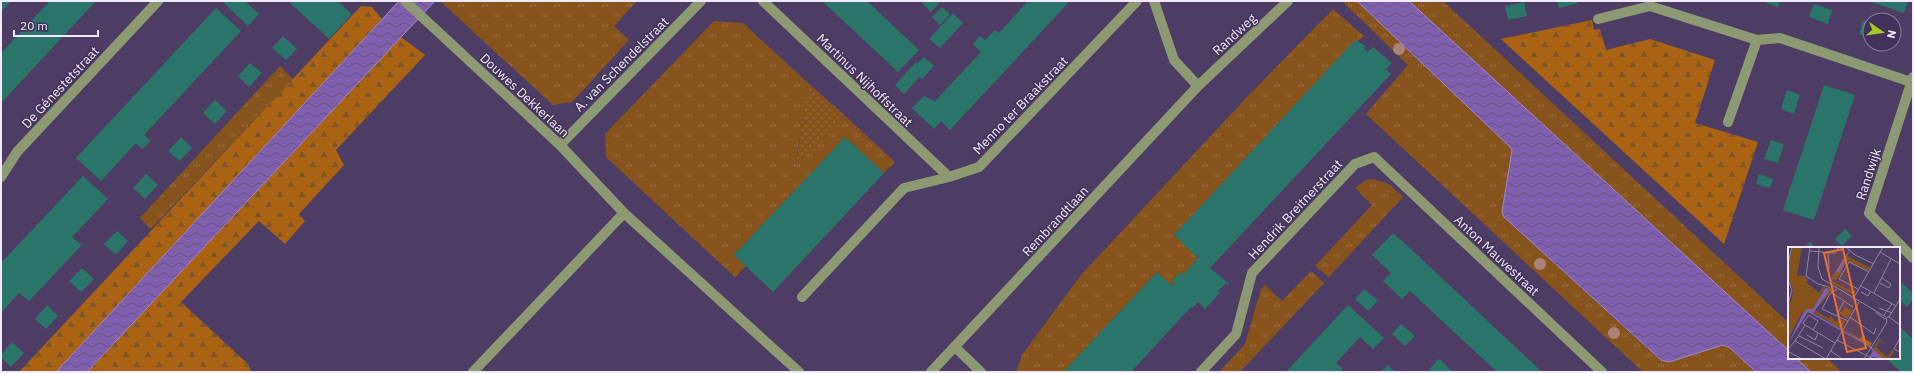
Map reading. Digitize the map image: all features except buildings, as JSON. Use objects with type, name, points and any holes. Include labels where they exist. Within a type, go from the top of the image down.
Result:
[{"type":"street","name":"De Génestetstraat","points":[[1,177],[17,152],[158,1]]},
{"type":"street","name":"Douwes Dekkerlaan","points":[[405,1],[560,145],[624,213],[799,372]]},
{"type":"street","name":"A. van Schendelstraat","points":[[560,145],[701,1]]},
{"type":"street","name":"Martinus Nijhoffstraat","points":[[763,1],[949,177]]},
{"type":"street","name":"Menno ter Braakstraat","points":[[802,297],[904,188],[949,177],[979,167],[1137,1]]},
{"type":"street","points":[[1154,1],[1174,60],[1198,86]]},
{"type":"street","name":"Randweg","points":[[1198,86],[1288,1]]},
{"type":"street","name":"Randwijk","points":[[1598,19],[1650,6],[1758,40],[1780,38],[1912,80],[1869,213],[1913,258]]},
{"type":"street","points":[[1728,122],[1758,40]]},
{"type":"street","name":"Rembrandtlaan","points":[[931,372],[1198,86]]},
{"type":"street","name":"Hendrik Breitnerstraat","points":[[1201,372],[1236,334],[1252,273],[1355,164],[1374,157]]},
{"type":"street","name":"Anton Mauvestraat","points":[[1374,157],[1602,372]]},
{"type":"street","points":[[473,372],[624,213]]},
{"type":"street","points":[[955,348],[981,372]]},
{"type":"green space","points":[[440,1],[637,1],[614,26],[629,40],[572,102],[553,105]]},
{"type":"green space","points":[[1342,1],[1357,1],[1511,148],[1504,217],[1649,350],[1661,360],[1723,345],[1730,348],[1755,372],[1643,372],[1366,114],[1408,65]]},
{"type":"green space","points":[[1409,1],[1443,1],[1788,322],[1788,350]]},
{"type":"green space","points":[[361,6],[372,7],[382,19],[56,372],[19,372]]},
{"type":"green space","points":[[1333,9],[1364,36],[1357,42],[1355,41],[1174,235],[1198,258],[1183,275],[1180,273],[1172,281],[1174,284],[1172,286],[1157,272],[1066,369],[1068,372],[1016,372],[1022,355],[1081,275],[1247,97]]},
{"type":"green space","points":[[1592,20],[1594,30],[1600,29],[1606,50],[1650,39],[1715,60],[1695,123],[1758,142],[1724,244],[1501,39]]},
{"type":"green space","points":[[714,21],[743,23],[808,83],[796,164],[843,114],[895,162],[884,173],[845,137],[734,255],[746,266],[735,277],[606,157],[605,134]]},
{"type":"green space","points":[[401,37],[425,55],[336,150],[344,165],[299,214],[305,221],[285,244],[259,221],[181,302],[248,364],[251,371],[87,372]]},
{"type":"green space","points":[[280,66],[293,79],[151,229],[140,218]]},
{"type":"green space","points":[[808,83],[843,114],[796,165]]},
{"type":"green space","points":[[1373,179],[1389,184],[1403,197],[1329,277],[1315,266],[1372,205],[1355,188],[1366,180]]},
{"type":"green space","points":[[1311,271],[1324,283],[1240,372],[1219,372],[1245,344],[1261,289],[1265,285],[1282,301]]},
{"type":"green space","points":[[1797,359],[1828,359],[1842,372],[1811,372]]},
{"type":"water","points":[[399,1],[435,1],[87,372],[56,372]]},
{"type":"water","points":[[1357,1],[1409,1],[1788,350],[1788,359],[1797,359],[1811,372],[1756,372],[1730,348],[1723,345],[1669,362],[1661,360],[1504,217],[1502,212],[1512,150]]}]
